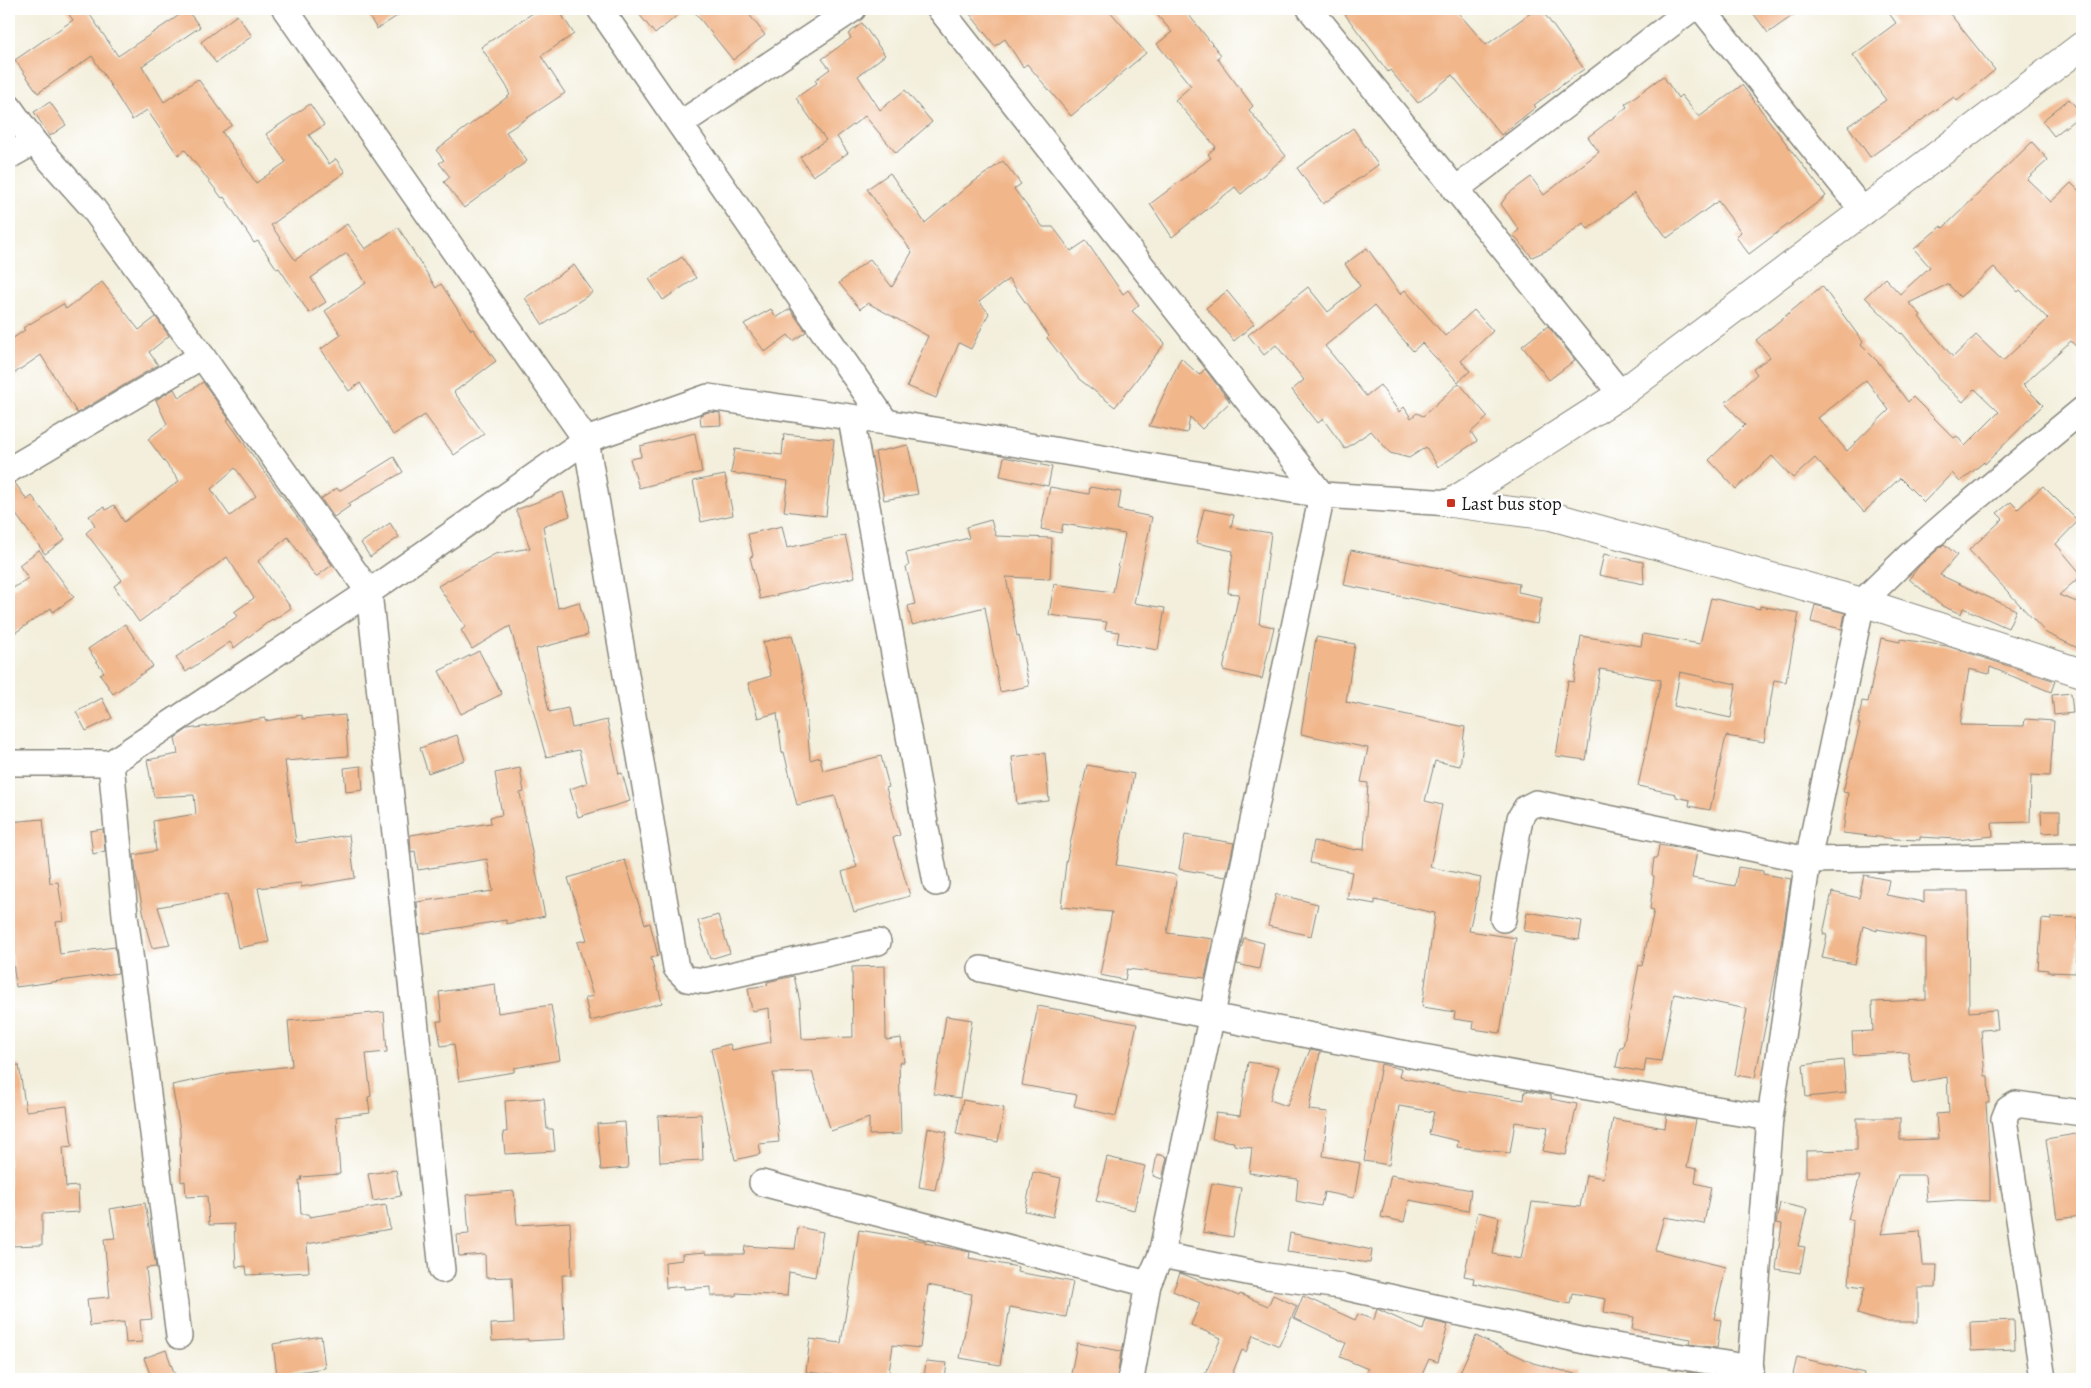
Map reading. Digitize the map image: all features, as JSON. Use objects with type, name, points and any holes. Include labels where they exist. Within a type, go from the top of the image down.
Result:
[{"type":"street","points":[[285,9],[586,440],[676,968],[687,979],[705,981],[878,942]]},
{"type":"street","points":[[600,9],[886,422]]},
{"type":"street","points":[[680,124],[852,9]]},
{"type":"street","points":[[940,9],[1322,495]]},
{"type":"street","points":[[1310,9],[1621,394]]},
{"type":"street","points":[[1455,190],[1691,9]]},
{"type":"street","points":[[1702,9],[1864,212]]},
{"type":"street","points":[[1451,502],[1621,394],[2082,46]]},
{"type":"street","points":[[9,107],[34,142],[92,207],[202,356],[368,592],[442,1270]]},
{"type":"street","points":[[9,156],[34,142]]},
{"type":"street","points":[[9,470],[202,356]]},
{"type":"street","points":[[9,763],[111,763],[368,592],[586,440],[708,397],[886,422],[1322,495],[1451,502],[1551,516],[1862,602],[2082,673]]},
{"type":"street","points":[[1161,1255],[1267,1276],[1340,1286],[1585,1341],[1750,1374],[1754,1298],[1770,1118],[1808,860],[1862,602],[1958,512],[2082,410]]},
{"type":"street","points":[[851,418],[936,883]]},
{"type":"street","points":[[1132,1379],[1148,1284],[1161,1255],[1322,495]]},
{"type":"street","points":[[111,763],[125,914],[179,1336]]},
{"type":"street","points":[[1503,919],[1520,818],[1526,808],[1536,803],[1808,860],[2082,856]]},
{"type":"street","points":[[982,969],[1212,1017],[1634,1096],[1770,1118]]},
{"type":"street","points":[[2043,1379],[2004,1119],[2008,1109],[2016,1104],[2082,1113]]},
{"type":"street","points":[[762,1183],[1148,1284]]},
{"type":"building","points":[[65,9],[86,9],[118,56],[187,10],[200,27],[142,66],[164,102],[198,79],[232,125],[222,132],[256,183],[286,162],[266,134],[310,104],[324,125],[309,135],[329,164],[336,159],[345,172],[271,225],[295,260],[347,224],[365,249],[398,227],[436,288],[441,284],[471,330],[473,329],[496,361],[454,392],[484,434],[454,455],[425,415],[393,435],[360,383],[349,391],[321,349],[341,335],[325,311],[366,283],[347,253],[311,278],[326,302],[309,313],[279,268],[277,269],[258,241],[254,243],[224,197],[222,198],[185,150],[178,155],[147,110],[132,120],[92,56],[38,93],[15,60],[73,20]]},
{"type":"building","points":[[364,9],[408,9],[377,29]]},
{"type":"building","points":[[539,9],[558,9],[574,34],[541,56],[565,93],[506,132],[527,161],[464,208],[444,182],[450,177],[439,163],[444,160],[436,150],[510,95],[509,90],[481,47]]},
{"type":"building","points":[[635,9],[685,9],[655,34]]},
{"type":"building","points":[[692,9],[745,9],[765,35],[733,60]]},
{"type":"building","points":[[966,9],[1108,9],[1146,53],[1071,116],[1027,64],[1023,67],[1005,39],[995,46]]},
{"type":"building","points":[[1152,9],[1184,9],[1221,55],[1217,58],[1253,106],[1249,110],[1286,156],[1241,194],[1235,187],[1172,237],[1150,204],[1211,158],[1208,154],[1216,147],[1175,100],[1191,86],[1157,44],[1172,32]]},
{"type":"building","points":[[1341,9],[1455,9],[1486,45],[1536,9],[1541,9],[1584,69],[1534,105],[1536,107],[1501,135],[1452,75],[1418,103],[1390,70],[1388,72]]},
{"type":"building","points":[[1750,9],[1802,9],[1768,33]]},
{"type":"building","points":[[1886,9],[1946,9],[1995,70],[1957,101],[1954,97],[1870,157],[1848,126],[1886,100],[1853,55],[1896,23]]},
{"type":"building","points":[[237,15],[252,36],[216,63],[201,42]]},
{"type":"building","points":[[862,23],[885,55],[858,76],[880,110],[905,90],[932,122],[896,153],[865,116],[837,137],[848,153],[813,176],[800,157],[826,140],[796,98],[817,83],[815,80],[830,69],[822,59],[851,38],[848,34]]},
{"type":"building","points":[[1663,76],[1678,98],[1681,95],[1699,117],[1742,85],[1826,196],[1749,254],[1736,237],[1741,232],[1718,201],[1667,238],[1634,193],[1588,229],[1583,223],[1550,249],[1532,257],[1513,235],[1519,230],[1501,204],[1508,194],[1531,177],[1544,195],[1599,152],[1588,137],[1627,107],[1625,104]]},
{"type":"building","points":[[2069,99],[2082,114],[2054,136],[2042,121]]},
{"type":"building","points":[[50,102],[66,125],[50,136],[34,112]]},
{"type":"building","points":[[1353,128],[1378,165],[1323,204],[1297,168]]},
{"type":"building","points":[[2032,142],[2048,160],[2027,179],[2051,202],[2071,183],[2082,194],[2082,353],[2071,341],[2023,385],[2043,405],[1985,464],[1984,462],[1960,482],[1952,473],[1924,502],[1900,478],[1864,512],[1815,458],[1793,478],[1772,456],[1736,489],[1709,460],[1745,425],[1725,403],[1757,374],[1753,369],[1770,357],[1756,340],[1822,286],[1863,342],[1861,345],[1879,363],[1908,402],[1913,397],[1954,438],[1957,436],[1965,446],[1999,412],[1975,389],[1963,402],[1937,378],[1938,376],[1902,333],[1865,297],[1885,278],[1900,294],[1930,267],[1914,249],[1941,226],[1943,228]],"holes":[[[1994,267],[2048,319],[2003,361],[1976,335],[1953,357],[1919,317],[1921,315],[1909,303],[1948,284],[1960,297]],[[1866,380],[1889,410],[1847,451],[1818,418]]]},
{"type":"building","points":[[1003,161],[1021,184],[1014,189],[1043,227],[1053,227],[1071,251],[1086,241],[1123,294],[1128,290],[1139,305],[1132,311],[1165,343],[1115,407],[1079,379],[1047,338],[1049,336],[1009,279],[979,302],[989,313],[971,349],[959,343],[936,398],[907,386],[928,336],[868,303],[860,309],[839,283],[870,259],[892,287],[912,252],[867,189],[890,173],[925,223],[968,186]]},
{"type":"building","points":[[1367,248],[1400,294],[1405,290],[1445,336],[1474,310],[1493,331],[1461,361],[1470,371],[1458,382],[1422,343],[1413,351],[1374,306],[1325,346],[1366,396],[1380,385],[1399,412],[1404,407],[1411,418],[1417,413],[1423,416],[1459,383],[1488,417],[1471,432],[1477,441],[1438,467],[1426,447],[1409,458],[1390,453],[1371,431],[1345,449],[1323,419],[1318,423],[1292,390],[1304,380],[1276,345],[1264,355],[1248,335],[1308,287],[1328,312],[1360,286],[1345,264]]},
{"type":"building","points":[[682,257],[696,278],[663,300],[649,279]]},
{"type":"building","points":[[574,265],[593,292],[543,325],[525,298]]},
{"type":"building","points":[[102,282],[139,330],[156,317],[169,336],[149,352],[158,365],[77,413],[41,355],[9,377],[9,341],[25,330],[23,328],[63,304],[66,309]]},
{"type":"building","points":[[1227,291],[1254,324],[1234,341],[1206,308]]},
{"type":"building","points":[[771,309],[776,318],[790,309],[806,332],[793,341],[788,335],[765,352],[744,324]]},
{"type":"building","points":[[1548,326],[1575,360],[1549,380],[1522,346]]},
{"type":"building","points":[[1181,358],[1199,375],[1205,369],[1230,402],[1202,429],[1190,417],[1187,433],[1149,426]]},
{"type":"building","points":[[203,382],[229,419],[227,420],[332,565],[316,577],[288,537],[258,561],[291,608],[272,619],[234,648],[230,642],[186,672],[176,657],[238,616],[234,612],[254,598],[227,557],[139,622],[114,586],[122,580],[86,533],[95,525],[89,516],[104,507],[106,510],[114,505],[124,522],[179,481],[148,439],[167,424],[156,400],[174,389],[179,398]],"holes":[[[235,468],[256,496],[230,516],[211,489]]]},
{"type":"building","points":[[709,412],[720,413],[721,425],[701,426],[700,415]]},
{"type":"building","points":[[695,433],[702,472],[639,488],[630,459],[641,457],[640,446]]},
{"type":"building","points":[[784,434],[834,439],[826,516],[784,511],[788,481],[731,473],[735,449],[782,455]]},
{"type":"building","points":[[908,445],[918,494],[884,500],[875,452]]},
{"type":"building","points":[[394,457],[403,472],[348,504],[350,506],[334,517],[321,499],[337,488],[339,491]]},
{"type":"building","points":[[1004,457],[1052,467],[1048,486],[1000,476]]},
{"type":"building","points":[[725,475],[733,515],[701,522],[693,481]]},
{"type":"building","points":[[15,483],[27,500],[32,496],[65,539],[45,554],[9,505],[9,484]]},
{"type":"building","points":[[2043,486],[2078,521],[2056,544],[2082,575],[2059,595],[2082,604],[2082,650],[2046,633],[1969,550],[2003,519],[1997,513],[2011,502],[2018,509]]},
{"type":"building","points":[[1050,487],[1089,494],[1090,487],[1121,492],[1118,510],[1152,517],[1134,603],[1165,608],[1158,650],[1117,643],[1119,632],[1105,630],[1107,622],[1049,615],[1054,584],[1113,592],[1125,534],[1063,524],[1061,533],[1041,529]]},
{"type":"building","points":[[563,492],[570,516],[543,526],[558,608],[579,602],[588,635],[536,649],[549,712],[568,708],[572,728],[607,720],[619,774],[622,773],[630,801],[578,817],[570,789],[587,783],[579,750],[546,757],[510,626],[472,649],[461,630],[466,627],[438,586],[495,554],[530,548],[516,510]]},
{"type":"building","points":[[1204,509],[1234,515],[1231,527],[1271,533],[1259,624],[1274,627],[1262,679],[1223,670],[1239,594],[1228,593],[1233,551],[1196,543]]},
{"type":"building","points":[[991,520],[996,536],[1052,538],[1050,579],[1006,577],[1029,686],[1000,692],[985,607],[912,625],[908,606],[915,604],[906,567],[909,566],[906,553],[969,538],[966,527]]},
{"type":"building","points":[[390,523],[399,537],[370,557],[361,543]]},
{"type":"building","points":[[782,526],[787,548],[845,535],[855,577],[760,599],[750,557],[753,556],[748,534]]},
{"type":"building","points":[[1944,544],[1957,555],[1940,575],[2016,610],[2008,628],[1963,608],[1961,614],[1942,606],[1909,579],[1919,566]]},
{"type":"building","points":[[39,550],[74,597],[53,612],[51,608],[9,637],[9,591],[28,578],[19,565]]},
{"type":"building","points":[[1351,550],[1519,584],[1518,592],[1542,597],[1537,624],[1344,585]]},
{"type":"building","points":[[1604,554],[1643,562],[1644,584],[1599,575]]},
{"type":"building","points":[[1711,598],[1760,609],[1760,606],[1799,613],[1786,682],[1774,680],[1764,742],[1726,736],[1710,810],[1689,806],[1690,800],[1676,797],[1676,794],[1638,786],[1661,680],[1600,669],[1586,760],[1556,756],[1568,681],[1574,682],[1581,636],[1641,646],[1643,634],[1700,644]],"holes":[[[1680,672],[1736,684],[1731,718],[1674,706]]]},
{"type":"building","points":[[1815,605],[1845,613],[1842,629],[1811,622]]},
{"type":"building","points":[[125,624],[153,666],[113,694],[100,674],[104,672],[88,649]]},
{"type":"building","points":[[792,635],[805,689],[810,760],[820,757],[823,771],[881,756],[889,787],[886,788],[900,835],[893,838],[910,896],[854,912],[842,872],[857,867],[835,796],[797,805],[784,752],[782,753],[777,713],[758,718],[748,683],[771,676],[763,642]]},
{"type":"building","points":[[1316,637],[1355,644],[1346,702],[1465,727],[1460,766],[1435,761],[1425,801],[1442,805],[1430,867],[1481,878],[1469,931],[1516,938],[1500,1033],[1473,1029],[1474,1022],[1454,1019],[1455,1012],[1422,1007],[1435,913],[1375,900],[1375,904],[1347,899],[1352,872],[1310,863],[1314,841],[1364,850],[1368,783],[1361,782],[1368,748],[1301,734]]},
{"type":"building","points":[[1881,638],[1900,642],[1900,639],[1947,646],[2055,681],[2051,692],[1990,667],[1989,674],[1969,669],[1960,725],[2024,726],[2025,719],[2054,721],[2050,776],[2031,775],[2030,822],[1992,823],[1993,836],[1957,840],[1920,837],[1920,840],[1896,839],[1843,833],[1848,793],[1843,792],[1860,724],[1858,724],[1862,701],[1868,702]]},
{"type":"building","points":[[479,651],[502,694],[461,714],[439,671]]},
{"type":"building","points":[[2071,693],[2073,713],[2054,715],[2052,695]]},
{"type":"building","points":[[102,698],[112,718],[86,731],[76,712]]},
{"type":"building","points":[[302,715],[302,719],[345,715],[348,756],[285,761],[296,843],[349,835],[355,878],[301,887],[301,883],[258,888],[269,942],[238,948],[227,894],[158,907],[170,945],[152,948],[136,875],[134,855],[156,851],[153,821],[196,814],[194,795],[154,797],[147,760],[178,754],[175,738],[188,729],[265,718],[265,721]]},
{"type":"building","points":[[457,735],[465,760],[428,773],[420,748]]},
{"type":"building","points":[[1045,753],[1049,801],[1017,804],[1012,757]]},
{"type":"building","points":[[1087,765],[1134,774],[1116,865],[1177,875],[1167,933],[1213,939],[1205,978],[1127,969],[1125,980],[1100,975],[1112,912],[1061,907],[1066,863]]},
{"type":"building","points":[[361,766],[363,790],[346,792],[344,768]]},
{"type":"building","points":[[520,768],[524,792],[520,793],[545,916],[506,924],[506,920],[420,934],[417,902],[493,891],[487,859],[418,870],[415,851],[411,852],[410,835],[491,823],[490,817],[502,815],[495,773]]},
{"type":"building","points":[[2041,811],[2060,811],[2060,832],[2042,833]]},
{"type":"building","points":[[43,819],[50,883],[58,882],[64,921],[56,922],[60,954],[115,947],[118,973],[16,987],[12,954],[9,954],[9,822]]},
{"type":"building","points":[[103,829],[105,851],[93,854],[90,831]]},
{"type":"building","points":[[1185,835],[1234,843],[1226,877],[1179,869]]},
{"type":"building","points":[[1659,845],[1697,851],[1692,878],[1735,886],[1738,867],[1763,871],[1763,874],[1791,879],[1779,957],[1755,1078],[1735,1075],[1747,1009],[1674,994],[1661,1061],[1646,1059],[1644,1072],[1616,1067],[1620,1047],[1623,1047],[1639,965],[1642,966],[1654,910],[1650,909],[1654,876],[1652,875],[1654,858],[1657,858]]},
{"type":"building","points":[[625,860],[645,924],[650,923],[658,956],[651,958],[662,1003],[590,1021],[585,998],[593,996],[577,942],[587,940],[568,878]]},
{"type":"building","points":[[1864,875],[1889,880],[1886,895],[1924,902],[1924,891],[1968,891],[1969,1012],[1996,1010],[1998,1029],[1981,1030],[1985,1076],[1988,1076],[1989,1103],[1986,1103],[1990,1201],[1958,1200],[1927,1202],[1925,1175],[1898,1175],[1881,1234],[1920,1231],[1923,1265],[1937,1265],[1936,1288],[1918,1288],[1918,1322],[1884,1322],[1857,1314],[1865,1287],[1849,1285],[1853,1220],[1848,1219],[1860,1176],[1806,1177],[1806,1151],[1857,1150],[1857,1118],[1900,1118],[1900,1140],[1938,1139],[1936,1114],[1949,1113],[1947,1077],[1913,1083],[1908,1052],[1853,1055],[1852,1032],[1873,1031],[1872,1002],[1926,1000],[1926,938],[1877,929],[1877,931],[1863,926],[1855,964],[1822,958],[1827,935],[1823,934],[1832,892],[1859,898]]},
{"type":"building","points":[[1276,894],[1318,904],[1311,936],[1268,926]]},
{"type":"building","points":[[1527,912],[1582,921],[1579,940],[1524,931]]},
{"type":"building","points":[[718,915],[730,953],[710,959],[698,921]]},
{"type":"building","points":[[2051,917],[2079,918],[2076,973],[2048,972],[2048,970],[2038,969],[2042,919],[2051,920]]},
{"type":"building","points":[[1244,938],[1264,943],[1259,969],[1237,964]]},
{"type":"building","points":[[885,966],[886,1040],[901,1038],[904,1062],[899,1062],[901,1134],[869,1135],[869,1118],[831,1131],[812,1072],[773,1073],[779,1142],[759,1144],[761,1154],[735,1160],[711,1049],[730,1044],[732,1050],[771,1042],[769,1008],[752,1011],[748,988],[768,985],[767,982],[794,976],[800,1002],[802,1039],[853,1037],[852,967]]},
{"type":"building","points":[[495,984],[498,1013],[551,1005],[560,1060],[514,1068],[514,1072],[459,1081],[454,1044],[441,1046],[437,1021],[442,1021],[439,992]]},
{"type":"building","points":[[1038,1006],[1137,1024],[1116,1116],[1074,1106],[1077,1095],[1022,1085]]},
{"type":"building","points":[[384,1012],[387,1052],[366,1054],[371,1096],[368,1097],[370,1113],[336,1117],[340,1174],[301,1177],[302,1180],[299,1180],[301,1214],[309,1214],[309,1217],[386,1205],[390,1229],[307,1244],[309,1272],[247,1275],[246,1266],[236,1267],[234,1224],[209,1225],[207,1196],[186,1197],[185,1181],[181,1182],[180,1130],[172,1085],[229,1073],[292,1066],[288,1021]]},
{"type":"building","points":[[946,1016],[972,1020],[960,1098],[934,1094]]},
{"type":"building","points":[[1310,1050],[1320,1052],[1309,1110],[1328,1112],[1323,1156],[1360,1163],[1354,1198],[1324,1192],[1321,1206],[1296,1201],[1298,1179],[1249,1173],[1252,1148],[1234,1145],[1234,1142],[1212,1139],[1216,1113],[1240,1116],[1248,1062],[1279,1067],[1270,1100],[1287,1106]]},
{"type":"building","points":[[1843,1060],[1846,1093],[1806,1097],[1803,1065]]},
{"type":"building","points":[[1381,1064],[1401,1069],[1399,1077],[1457,1090],[1524,1100],[1525,1091],[1551,1095],[1551,1099],[1577,1104],[1566,1155],[1543,1151],[1548,1127],[1515,1122],[1510,1153],[1457,1147],[1458,1141],[1429,1134],[1434,1112],[1399,1106],[1389,1165],[1364,1161]]},
{"type":"building","points":[[19,1065],[26,1111],[67,1106],[72,1146],[63,1147],[66,1187],[78,1186],[79,1212],[42,1214],[42,1245],[9,1246],[9,1218],[12,1218],[9,1173],[9,1066]]},
{"type":"building","points":[[544,1098],[547,1129],[553,1129],[555,1151],[505,1154],[503,1132],[507,1132],[505,1101]]},
{"type":"building","points":[[963,1100],[1004,1108],[998,1142],[956,1134]]},
{"type":"building","points":[[701,1114],[703,1160],[660,1162],[658,1116]]},
{"type":"building","points":[[1667,1115],[1696,1120],[1687,1167],[1697,1169],[1695,1183],[1711,1187],[1704,1224],[1664,1217],[1655,1250],[1726,1267],[1714,1319],[1721,1320],[1717,1348],[1690,1344],[1691,1339],[1632,1329],[1634,1317],[1604,1312],[1606,1299],[1572,1293],[1570,1304],[1473,1283],[1474,1278],[1464,1276],[1478,1212],[1499,1217],[1493,1254],[1521,1259],[1532,1202],[1580,1207],[1586,1175],[1603,1178],[1613,1119],[1665,1128]]},
{"type":"building","points":[[625,1122],[628,1168],[601,1170],[597,1124]]},
{"type":"building","points":[[928,1128],[947,1132],[935,1190],[919,1187]]},
{"type":"building","points":[[2082,1133],[2082,1216],[2057,1219],[2046,1139]]},
{"type":"building","points":[[1157,1154],[1167,1157],[1162,1179],[1153,1176]]},
{"type":"building","points":[[1107,1157],[1145,1166],[1134,1210],[1096,1201]]},
{"type":"building","points":[[396,1170],[401,1196],[373,1201],[368,1174]]},
{"type":"building","points":[[1033,1172],[1061,1178],[1053,1217],[1025,1211]]},
{"type":"building","points":[[1391,1175],[1471,1190],[1468,1211],[1409,1200],[1404,1222],[1381,1217]]},
{"type":"building","points":[[1212,1183],[1241,1188],[1233,1237],[1203,1232]]},
{"type":"building","points":[[514,1191],[517,1225],[570,1222],[572,1275],[562,1275],[565,1339],[492,1341],[491,1324],[514,1323],[512,1277],[486,1278],[485,1254],[459,1256],[457,1235],[469,1234],[466,1195]]},
{"type":"building","points":[[145,1203],[156,1267],[146,1268],[152,1319],[140,1320],[142,1342],[126,1343],[124,1322],[90,1326],[87,1299],[110,1297],[104,1239],[115,1238],[110,1209]]},
{"type":"building","points":[[1780,1203],[1807,1209],[1798,1246],[1805,1247],[1800,1273],[1776,1269],[1782,1224],[1776,1223]]},
{"type":"building","points":[[798,1227],[823,1232],[815,1277],[789,1272],[787,1296],[736,1293],[736,1296],[711,1296],[711,1287],[684,1289],[684,1286],[666,1288],[665,1262],[682,1260],[682,1254],[706,1252],[706,1254],[744,1254],[745,1246],[795,1249]]},
{"type":"building","points":[[859,1230],[925,1241],[925,1243],[970,1252],[969,1258],[1018,1267],[1017,1272],[1073,1282],[1066,1317],[1010,1307],[1000,1365],[960,1358],[972,1294],[928,1285],[920,1348],[893,1345],[888,1379],[844,1379],[833,1377],[833,1375],[806,1372],[810,1339],[841,1343]]},
{"type":"building","points":[[1290,1233],[1372,1250],[1370,1263],[1287,1252]]},
{"type":"building","points":[[1180,1273],[1268,1306],[1273,1295],[1297,1306],[1279,1346],[1253,1335],[1246,1352],[1242,1350],[1230,1379],[1203,1379],[1221,1338],[1191,1325],[1200,1303],[1173,1291]]},
{"type":"building","points":[[1303,1296],[1355,1320],[1358,1314],[1374,1320],[1377,1309],[1423,1330],[1426,1320],[1448,1325],[1438,1362],[1429,1359],[1420,1379],[1363,1379],[1368,1369],[1340,1357],[1346,1343],[1294,1318]]},
{"type":"building","points":[[2014,1320],[2015,1349],[1971,1351],[1970,1322]]},
{"type":"building","points":[[321,1336],[325,1368],[277,1375],[273,1344]]},
{"type":"building","points":[[1476,1336],[1533,1363],[1575,1374],[1574,1379],[1457,1379]]},
{"type":"building","points":[[1077,1343],[1121,1351],[1117,1379],[1070,1379]]},
{"type":"building","points":[[166,1350],[175,1375],[163,1379],[152,1379],[144,1358]]},
{"type":"building","points":[[1797,1357],[1864,1373],[1863,1379],[1792,1379]]},
{"type":"building","points":[[926,1361],[947,1363],[945,1379],[924,1379]]},
{"type":"building","points":[[1687,1372],[1712,1376],[1711,1379],[1686,1379]]},
{"type":"place","name":"Last bus stop","points":[[1451,503]]}]
